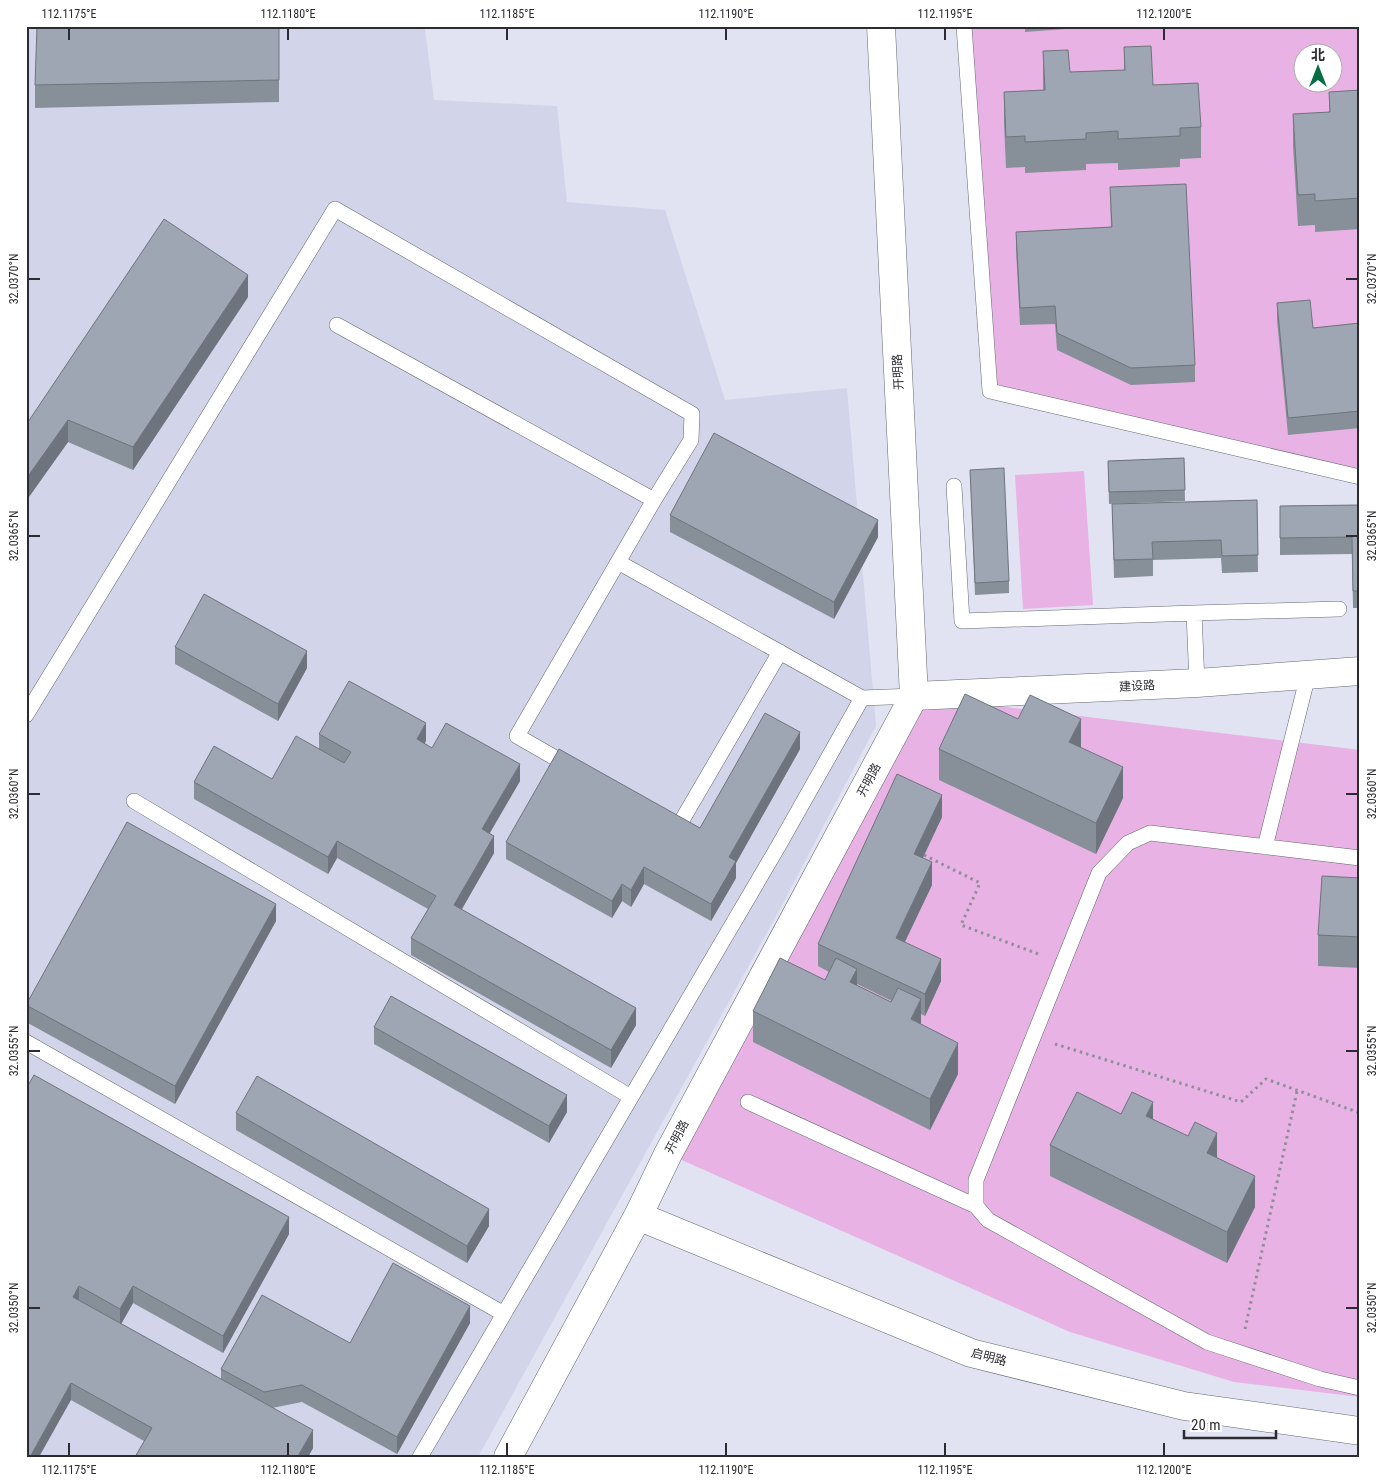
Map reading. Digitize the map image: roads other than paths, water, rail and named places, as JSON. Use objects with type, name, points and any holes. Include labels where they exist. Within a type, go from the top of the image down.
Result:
[{"type":"street","name":"开明路","points":[[508,1457],[914,696],[881,26]]},
{"type":"street","name":"建设路","points":[[914,696],[1197,683],[1360,671]]},
{"type":"street","name":"启明路","points":[[638,1216],[971,1354],[1184,1406],[1360,1431]]},
{"type":"lane","points":[[964,26],[990,391],[1360,477]]},
{"type":"lane","points":[[26,715],[335,209],[692,414],[691,440],[517,736],[585,774]]},
{"type":"lane","points":[[336,325],[654,500]]},
{"type":"lane","points":[[954,486],[962,621],[1339,609]]},
{"type":"lane","points":[[618,562],[862,698],[914,696]]},
{"type":"lane","points":[[1194,613],[1197,683]]},
{"type":"lane","points":[[661,817],[678,827],[780,652]]},
{"type":"lane","points":[[1266,847],[1308,675]]},
{"type":"lane","points":[[420,1457],[779,845],[862,698]]},
{"type":"lane","points":[[134,801],[631,1097]]},
{"type":"lane","points":[[976,1206],[976,1180],[1099,873],[1128,843],[1150,833],[1360,858]]},
{"type":"lane","points":[[26,1042],[504,1314]]},
{"type":"lane","points":[[748,1102],[976,1206],[988,1220],[1207,1342],[1320,1379],[1360,1388]]}]
